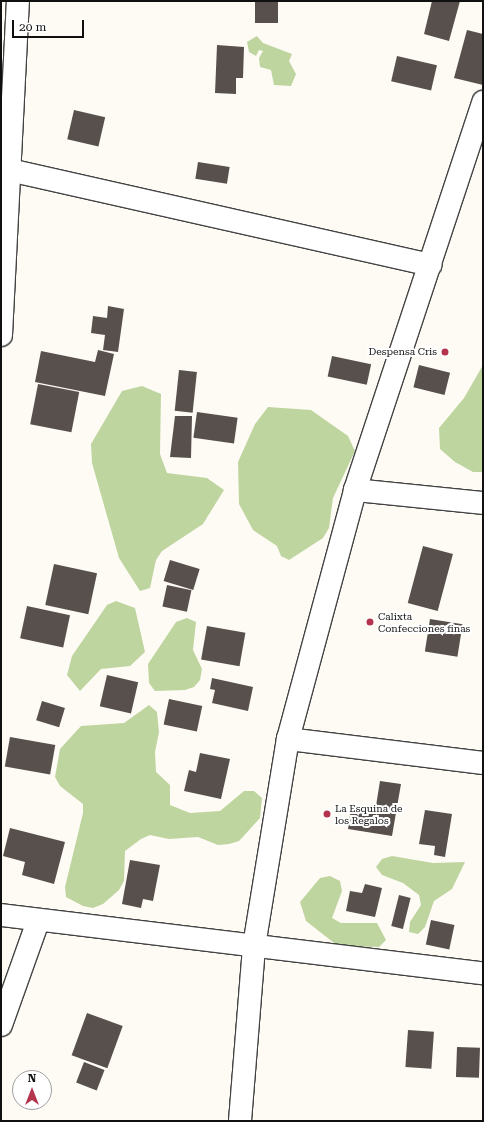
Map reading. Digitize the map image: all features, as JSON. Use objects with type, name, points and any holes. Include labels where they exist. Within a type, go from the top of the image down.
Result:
[{"type":"street","points":[[1,335],[18,1]]},
{"type":"street","points":[[240,1121],[254,946],[288,739],[355,490],[483,102]]},
{"type":"street","points":[[9,170],[430,265]]},
{"type":"street","points":[[355,490],[483,503]]},
{"type":"street","points":[[288,739],[483,763]]},
{"type":"street","points":[[1,915],[38,921],[483,973]]},
{"type":"street","points":[[1,1025],[38,921]]},
{"type":"green space","points":[[257,36],[263,43],[292,54],[289,61],[296,74],[291,86],[274,85],[271,70],[260,67],[259,58],[263,51],[259,50],[256,56],[249,52],[247,42]]},
{"type":"green space","points":[[483,365],[483,472],[473,472],[455,462],[440,449],[439,428],[464,398]]},
{"type":"green space","points":[[142,386],[161,394],[160,454],[167,473],[207,478],[224,490],[203,524],[162,551],[156,560],[150,588],[140,591],[119,558],[92,463],[91,444],[122,391]]},
{"type":"green space","points":[[268,407],[311,410],[348,436],[355,451],[333,498],[329,528],[323,538],[289,560],[281,556],[277,546],[253,530],[239,504],[238,462],[255,424]]},
{"type":"green space","points":[[116,601],[135,608],[145,652],[130,666],[101,669],[80,691],[67,675],[72,656],[107,605]]},
{"type":"green space","points":[[187,618],[196,622],[193,650],[202,669],[200,680],[194,687],[185,690],[155,691],[149,683],[148,664],[176,622]]},
{"type":"green space","points":[[149,705],[157,712],[159,732],[155,752],[156,772],[170,785],[170,805],[190,813],[220,811],[244,791],[254,791],[262,798],[260,818],[239,841],[229,844],[218,845],[198,837],[169,839],[150,835],[141,839],[125,851],[124,881],[119,890],[103,904],[93,908],[83,906],[66,897],[65,887],[83,813],[83,804],[60,786],[55,777],[60,749],[81,726],[124,723]]},
{"type":"green space","points":[[392,856],[433,863],[465,862],[452,889],[434,901],[425,927],[418,934],[409,932],[410,922],[421,905],[419,895],[403,883],[382,875],[376,867],[382,859]]},
{"type":"green space","points":[[330,876],[340,881],[342,891],[332,918],[341,923],[377,923],[386,940],[379,947],[338,946],[306,921],[300,902],[320,878]]},
{"type":"building","points":[[255,1],[278,1],[278,23],[255,23]]},
{"type":"building","points":[[432,1],[460,1],[449,41],[424,34]]},
{"type":"building","points":[[467,30],[483,34],[483,85],[454,78]]},
{"type":"building","points":[[217,45],[244,47],[243,78],[236,78],[236,94],[215,93]]},
{"type":"building","points":[[397,56],[437,65],[431,91],[391,81]]},
{"type":"building","points":[[74,110],[105,117],[98,146],[67,139]]},
{"type":"building","points":[[198,162],[230,167],[227,184],[195,179]]},
{"type":"building","points":[[108,306],[124,309],[118,352],[103,350],[105,335],[91,333],[93,316],[107,318]]},
{"type":"building","points":[[98,350],[114,354],[105,396],[35,382],[41,351],[95,362]]},
{"type":"building","points":[[332,356],[371,364],[367,385],[328,377]]},
{"type":"building","points":[[419,365],[450,373],[444,395],[413,387]]},
{"type":"building","points":[[179,370],[197,372],[193,413],[175,411]]},
{"type":"building","points":[[38,384],[79,392],[71,432],[30,424]]},
{"type":"building","points":[[197,412],[238,418],[234,443],[193,438]]},
{"type":"building","points":[[175,416],[192,416],[191,458],[170,457]]},
{"type":"building","points":[[423,546],[453,554],[438,611],[408,603]]},
{"type":"building","points":[[170,560],[200,569],[193,590],[164,581]]},
{"type":"building","points":[[54,564],[97,573],[88,614],[45,605]]},
{"type":"building","points":[[167,585],[191,590],[187,612],[162,607]]},
{"type":"building","points":[[27,606],[70,615],[63,647],[20,638]]},
{"type":"building","points":[[430,619],[463,624],[457,657],[425,652]]},
{"type":"building","points":[[207,626],[245,633],[240,666],[201,659]]},
{"type":"building","points":[[107,675],[138,682],[131,713],[100,706]]},
{"type":"building","points":[[212,678],[253,687],[248,711],[212,703],[215,690],[210,689]]},
{"type":"building","points":[[169,699],[202,706],[197,732],[164,724]]},
{"type":"building","points":[[42,701],[65,708],[59,727],[36,720]]},
{"type":"building","points":[[10,737],[55,745],[50,775],[5,767]]},
{"type":"building","points":[[200,753],[230,759],[221,799],[184,791],[189,770],[196,772]]},
{"type":"building","points":[[380,781],[401,784],[392,836],[348,829],[351,808],[375,812]]},
{"type":"building","points":[[425,810],[452,814],[445,857],[434,855],[435,846],[419,844]]},
{"type":"building","points":[[10,828],[65,842],[54,884],[22,875],[25,862],[3,856]]},
{"type":"building","points":[[130,860],[160,865],[153,901],[143,899],[141,908],[122,904]]},
{"type":"building","points":[[365,884],[382,888],[375,917],[346,911],[350,891],[362,893]]},
{"type":"building","points":[[399,895],[411,898],[403,929],[391,926]]},
{"type":"building","points":[[431,920],[454,925],[449,949],[426,944]]},
{"type":"building","points":[[87,1013],[123,1026],[107,1068],[72,1055]]},
{"type":"building","points":[[408,1030],[434,1032],[431,1069],[405,1067]]},
{"type":"building","points":[[457,1047],[480,1048],[479,1078],[456,1077]]},
{"type":"building","points":[[84,1062],[105,1070],[97,1090],[76,1083]]},
{"type":"place","name":"Despensa Cris","points":[[445,352]]},
{"type":"place","name":"Calixta Confecciones finas","points":[[370,622]]},
{"type":"place","name":"La Esquina de los Regalos","points":[[327,814]]}]
